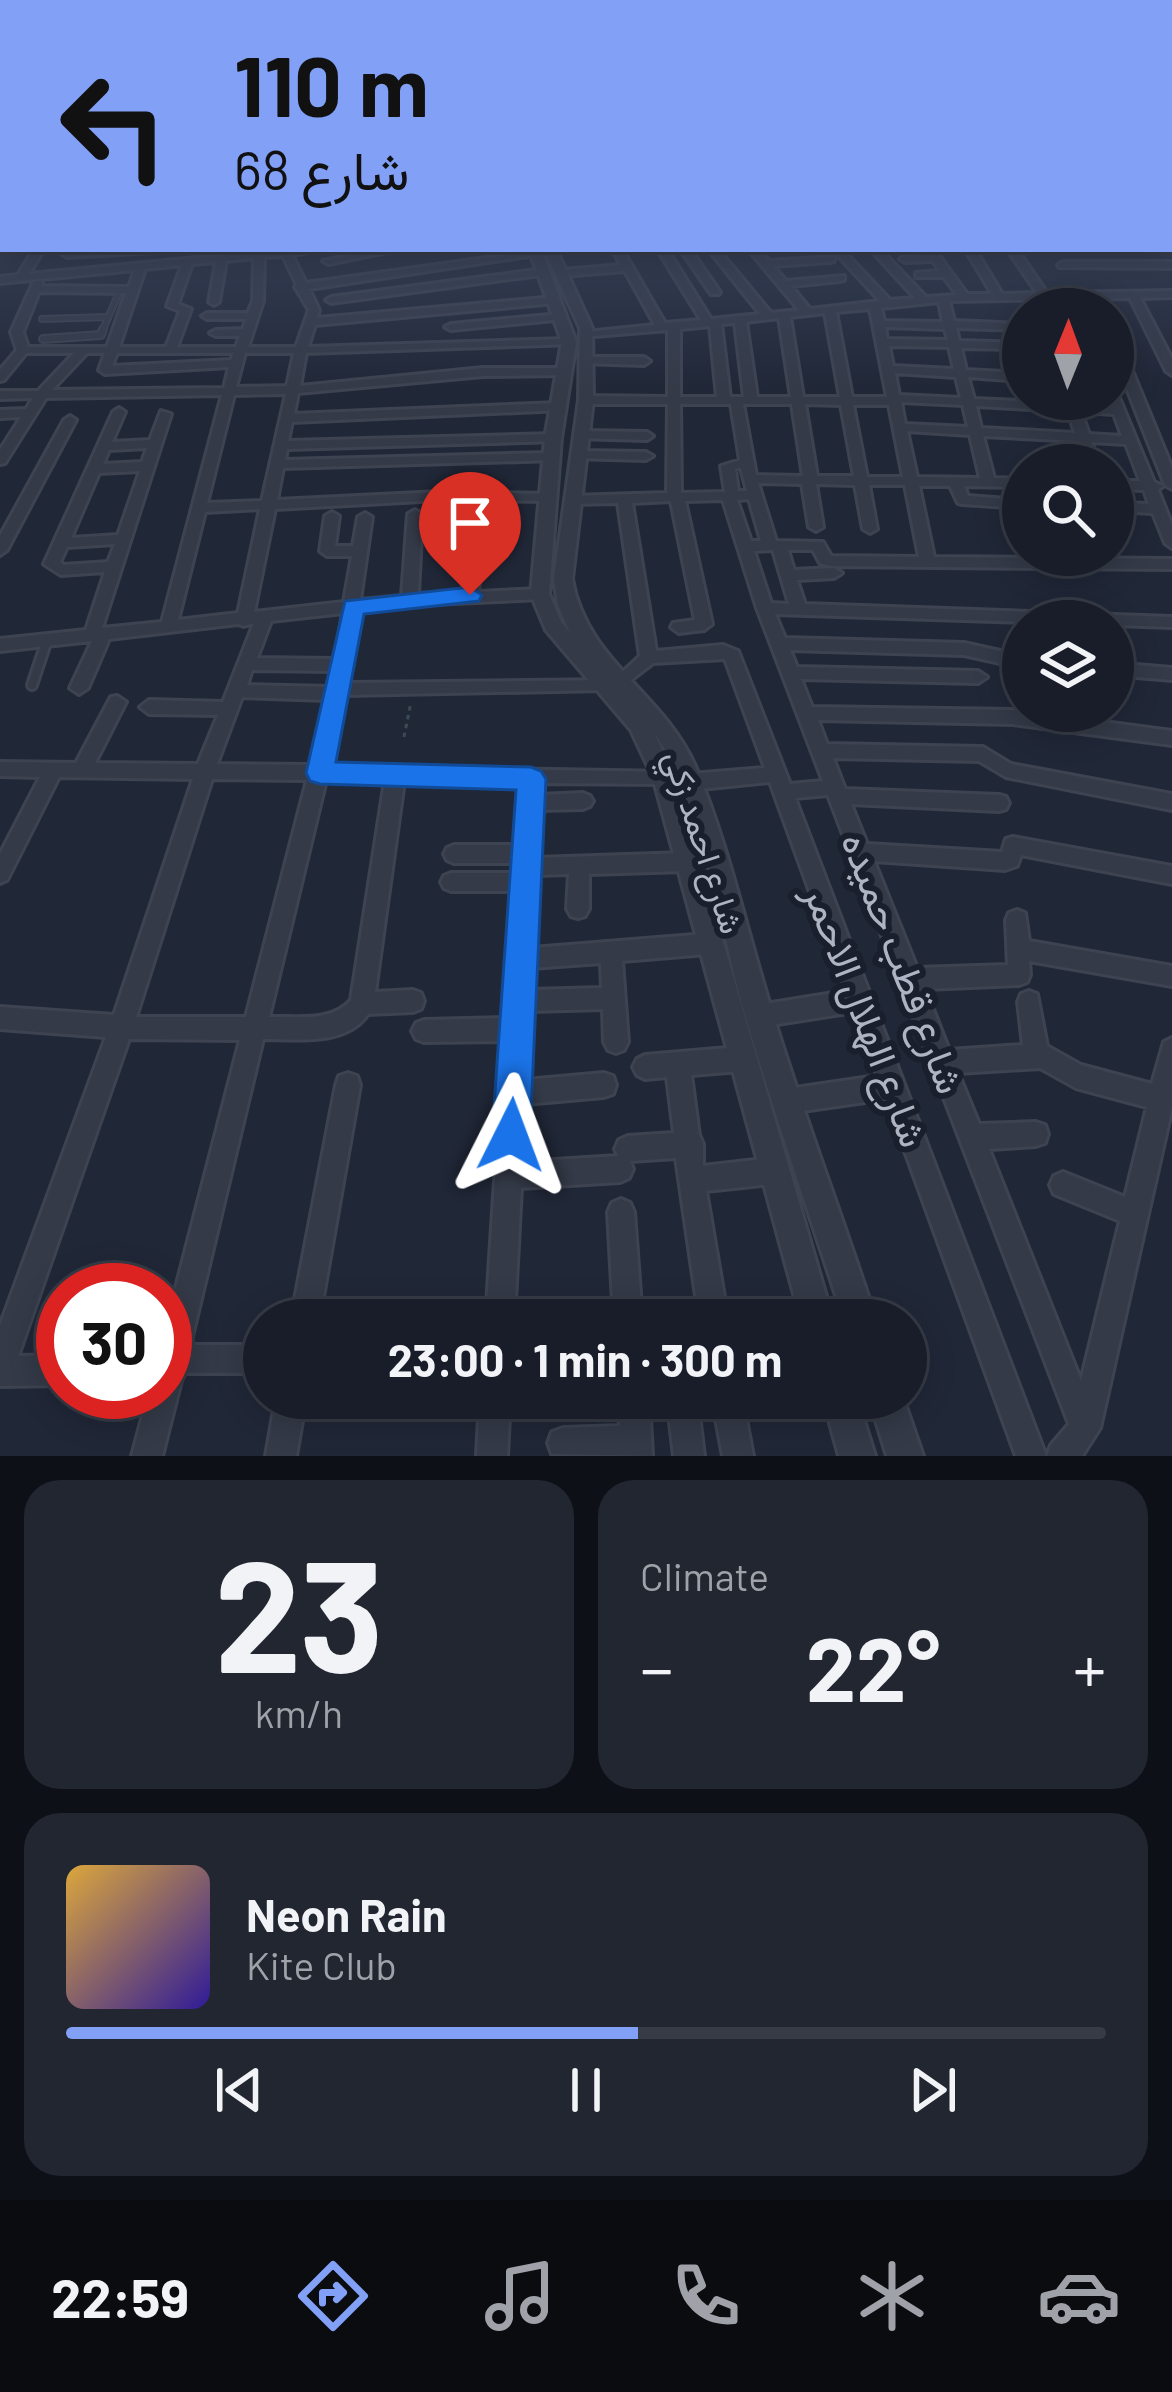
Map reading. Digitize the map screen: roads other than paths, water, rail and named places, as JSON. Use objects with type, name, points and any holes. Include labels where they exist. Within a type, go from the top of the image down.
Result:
[{"type":"street","points":[[21,279],[36,254]]},
{"type":"street","points":[[107,272],[114,254]]},
{"type":"street","points":[[206,263],[207,254]]},
{"type":"street","points":[[36,1369],[0,1368],[122,1026],[205,771],[249,664],[268,504],[313,306],[297,282],[294,254]]},
{"type":"street","points":[[328,261],[369,254]]},
{"type":"street","points":[[297,282],[470,254]]},
{"type":"street","points":[[620,254],[668,327],[675,497],[704,620],[700,625],[680,627]]},
{"type":"street","points":[[665,254],[711,323],[737,400],[750,479],[799,609]]},
{"type":"street","points":[[688,254],[715,292]]},
{"type":"street","points":[[718,254],[776,316],[797,400],[816,527]]},
{"type":"street","points":[[757,254],[808,313]]},
{"type":"street","points":[[766,264],[833,254],[882,305]]},
{"type":"street","points":[[880,254],[922,300]]},
{"type":"street","points":[[904,259],[932,254],[964,297]]},
{"type":"street","points":[[973,254],[998,296]]},
{"type":"street","points":[[1015,254],[1032,288]]},
{"type":"street","points":[[1062,254],[1072,288]]},
{"type":"street","points":[[38,283],[253,255],[255,310],[238,357],[169,628]]},
{"type":"street","points":[[297,282],[546,260],[628,268]]},
{"type":"street","points":[[331,300],[420,290],[546,260]]},
{"type":"street","name":"شارع احمد زكي","points":[[546,260],[558,309],[578,338],[586,361],[586,400],[563,579],[566,607],[640,726],[664,777],[707,944],[811,1299]]},
{"type":"street","name":"شارع احمد زكي","points":[[546,260],[584,315],[563,372],[540,594],[553,625],[663,726],[691,782],[759,1016],[853,1299]]},
{"type":"street","points":[[217,300],[221,261]]},
{"type":"street","points":[[1063,266],[1172,263]]},
{"type":"street","points":[[174,299],[187,265]]},
{"type":"street","points":[[140,269],[126,290],[105,370],[430,341],[497,345],[922,300],[1002,302]]},
{"type":"street","points":[[679,276],[702,274]]},
{"type":"street","points":[[920,275],[947,274]]},
{"type":"street","points":[[783,284],[840,278]]},
{"type":"street","points":[[0,280],[126,290]]},
{"type":"street","points":[[23,350],[17,336],[38,283]]},
{"type":"street","points":[[79,304],[87,289]]},
{"type":"street","points":[[420,290],[424,311]]},
{"type":"street","points":[[1134,294],[1167,294],[1172,314]]},
{"type":"street","points":[[1134,296],[1172,371]]},
{"type":"street","points":[[944,301],[1002,297]]},
{"type":"street","points":[[174,299],[217,300],[255,310]]},
{"type":"street","points":[[170,350],[186,310],[174,299]]},
{"type":"street","points":[[944,301],[988,483]]},
{"type":"street","points":[[882,305],[879,324],[910,482],[940,567]]},
{"type":"street","points":[[310,322],[488,306],[558,309]]},
{"type":"street","points":[[488,306],[497,345]]},
{"type":"street","points":[[451,327],[492,324],[558,309]]},
{"type":"street","points":[[207,316],[255,310]]},
{"type":"street","points":[[830,310],[870,529]]},
{"type":"street","points":[[1134,311],[1142,311]]},
{"type":"street","points":[[737,400],[740,320]]},
{"type":"street","points":[[879,324],[1002,326]]},
{"type":"street","points":[[387,348],[389,329]]},
{"type":"street","points":[[216,333],[248,332]]},
{"type":"street","points":[[350,332],[353,369]]},
{"type":"street","points":[[0,336],[17,336]]},
{"type":"street","points":[[882,342],[1002,345]]},
{"type":"street","points":[[3,370],[23,350],[170,350],[238,357]]},
{"type":"street","points":[[0,460],[42,394],[84,350]]},
{"type":"street","points":[[586,361],[644,361]]},
{"type":"street","points":[[888,369],[1002,375]]},
{"type":"street","points":[[0,395],[292,390],[483,372],[563,372]]},
{"type":"street","points":[[1134,391],[1172,486],[1134,485]]},
{"type":"street","points":[[586,400],[1002,401]]},
{"type":"street","points":[[286,418],[558,407]]},
{"type":"street","points":[[114,567],[56,570],[52,564],[118,412]]},
{"type":"street","points":[[0,414],[30,413]]},
{"type":"street","points":[[80,688],[165,414]]},
{"type":"street","points":[[0,550],[70,420]]},
{"type":"street","points":[[1078,420],[1086,444]]},
{"type":"street","points":[[1121,420],[1164,514],[1172,543]]},
{"type":"street","points":[[899,427],[1129,440]]},
{"type":"street","points":[[0,434],[17,433]]},
{"type":"street","points":[[580,445],[647,436]]},
{"type":"street","points":[[105,446],[155,444]]},
{"type":"street","points":[[280,445],[552,448]]},
{"type":"street","points":[[580,445],[646,456]]},
{"type":"street","points":[[276,464],[552,448]]},
{"type":"street","points":[[952,460],[963,500],[1002,503]]},
{"type":"street","points":[[94,469],[148,466]]},
{"type":"street","points":[[730,495],[728,466],[750,479],[1002,483]]},
{"type":"street","points":[[572,500],[730,495],[750,479]]},
{"type":"street","name":"شارع قطب حميده","points":[[730,495],[765,608],[1084,1428]]},
{"type":"street","points":[[200,508],[440,496],[547,498]]},
{"type":"street","points":[[249,664],[340,682],[414,688],[609,676],[649,658],[624,499]]},
{"type":"street","points":[[1134,510],[1164,514]]},
{"type":"street","points":[[410,600],[416,514]]},
{"type":"street","points":[[332,516],[327,551],[361,544]]},
{"type":"street","points":[[192,1278],[320,773],[340,682],[365,517]]},
{"type":"street","points":[[61,543],[124,539]]},
{"type":"street","points":[[470,595],[476,545]]},
{"type":"street","points":[[745,546],[813,545],[830,561],[940,567],[1172,563]]},
{"type":"street","points":[[788,575],[834,574]]},
{"type":"street","points":[[0,645],[410,600],[540,594]]},
{"type":"street","points":[[765,608],[1172,622]]},
{"type":"street","points":[[779,644],[1002,657]]},
{"type":"street","name":"شارع الهلال الاحمر","points":[[649,658],[729,652],[1031,1456]]},
{"type":"street","points":[[1134,671],[1172,674]]},
{"type":"street","points":[[790,673],[978,677]]},
{"type":"street","points":[[149,707],[234,700],[340,682]]},
{"type":"street","points":[[82,769],[117,702]]},
{"type":"street","points":[[806,713],[1013,717],[1172,737]]},
{"type":"street","points":[[820,751],[983,754],[1006,770],[1172,802]]},
{"type":"street","points":[[0,874],[54,768]]},
{"type":"street","points":[[0,769],[396,774],[583,801]]},
{"type":"street","points":[[0,1018],[256,1029],[332,1028],[355,1014],[362,1003],[396,774]]},
{"type":"street","points":[[531,791],[664,777]]},
{"type":"street","points":[[691,782],[779,783],[999,803]]},
{"type":"street","points":[[501,1299],[531,791]]},
{"type":"street","points":[[0,828],[24,827]]},
{"type":"street","points":[[860,852],[1005,861],[1010,860],[1010,849],[1018,845],[1172,875]]},
{"type":"street","points":[[454,854],[526,868]]},
{"type":"street","points":[[451,882],[526,868],[686,862]]},
{"type":"street","points":[[578,909],[579,866]]},
{"type":"street","points":[[909,979],[1019,975],[1017,920]]},
{"type":"street","name":"شارع احمد زكي","points":[[521,958],[707,944]]},
{"type":"street","points":[[1020,949],[1172,976]]},
{"type":"street","points":[[611,952],[616,1042]]},
{"type":"street","points":[[518,1001],[614,998]]},
{"type":"street","points":[[759,1016],[860,1000]]},
{"type":"street","points":[[362,1003],[413,1001]]},
{"type":"street","points":[[1029,1002],[1036,1055]]},
{"type":"street","points":[[424,1031],[516,1029]]},
{"type":"street","points":[[1062,1456],[1084,1428],[1172,1050]]},
{"type":"street","points":[[941,1062],[1036,1055],[1076,1076],[1163,1099]]},
{"type":"street","points":[[645,1067],[740,1059]]},
{"type":"street","points":[[678,1065],[710,1299]]},
{"type":"street","points":[[309,1299],[348,1085]]},
{"type":"street","points":[[513,1093],[604,1085]]},
{"type":"street","points":[[788,1102],[892,1086]]},
{"type":"street","points":[[971,1137],[1036,1134]]},
{"type":"street","points":[[508,1176],[690,1144]]},
{"type":"street","points":[[693,1180],[772,1171]]},
{"type":"street","points":[[1063,1185],[1136,1214]]},
{"type":"street","points":[[621,1213],[627,1299]]},
{"type":"street","points":[[192,1371],[243,1362]]},
{"type":"street","points":[[147,1456],[156,1419]]},
{"type":"street","points":[[281,1456],[287,1419]]},
{"type":"street","points":[[492,1456],[494,1419]]},
{"type":"street","points":[[685,1419],[689,1456]]},
{"type":"street","points":[[731,1419],[738,1456]]},
{"type":"street","points":[[846,1419],[857,1456]]},
{"type":"street","points":[[893,1419],[905,1456]]},
{"type":"street","points":[[563,1443],[637,1448]]},
{"type":"lane","points":[[44,340],[97,337],[126,290]]},
{"type":"lane","points":[[41,319],[108,317]]},
{"type":"lane","points":[[32,685],[47,640]]}]
